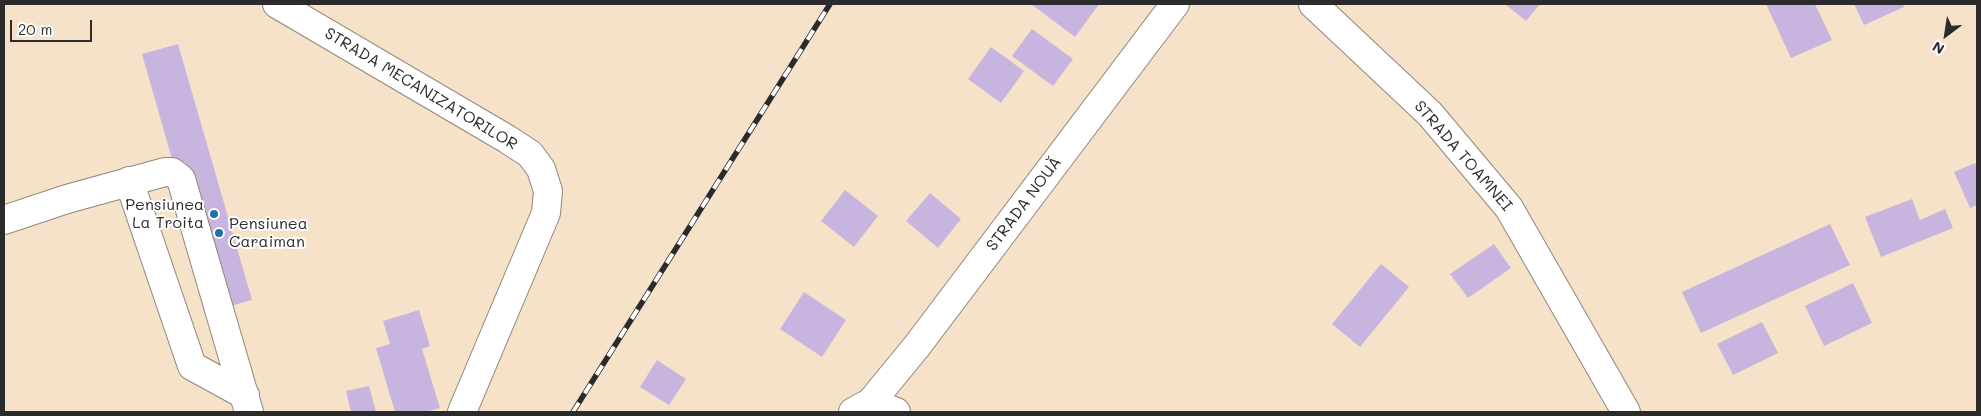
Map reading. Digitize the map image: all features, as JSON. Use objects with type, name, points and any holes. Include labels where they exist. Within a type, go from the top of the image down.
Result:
[{"type":"street","name":"STRADA MECANIZATORILOR","points":[[277,4],[507,138],[530,154],[542,169],[548,191],[546,213],[462,412]]},
{"type":"street","name":"STRADA NOUĂ","points":[[873,409],[917,346],[1175,4]]},
{"type":"street","name":"STRADA TOAMNEI","points":[[1314,4],[1430,114],[1509,208],[1626,412]]},
{"type":"street","points":[[4,220],[129,181],[172,172],[181,179],[247,404]]},
{"type":"street","points":[[129,181],[192,366],[247,404]]},
{"type":"building","points":[[1031,4],[1099,4],[1075,37]]},
{"type":"building","points":[[1505,4],[1540,4],[1526,21]]},
{"type":"building","points":[[1766,4],[1815,4],[1832,40],[1791,58]]},
{"type":"building","points":[[1854,4],[1903,4],[1904,7],[1864,25]]},
{"type":"building","points":[[1032,29],[1073,59],[1053,86],[1012,56]]},
{"type":"building","name":"Pensiunea Caraiman","points":[[178,44],[252,300],[227,307],[185,162],[174,166],[142,54]]},
{"type":"building","points":[[991,47],[1024,71],[1001,103],[968,79]]},
{"type":"building","points":[[1975,163],[1977,168],[1977,205],[1970,208],[1954,172]]},
{"type":"building","points":[[845,190],[878,216],[854,247],[821,221]]},
{"type":"building","points":[[930,193],[961,219],[938,248],[906,221]]},
{"type":"building","points":[[1912,199],[1920,220],[1945,209],[1953,228],[1881,257],[1865,217]]},
{"type":"building","points":[[1830,224],[1850,265],[1701,333],[1682,292]]},
{"type":"building","points":[[1494,244],[1511,268],[1468,298],[1450,274]]},
{"type":"building","points":[[1381,264],[1409,287],[1360,347],[1332,324]]},
{"type":"building","points":[[1853,283],[1872,323],[1824,346],[1805,306]]},
{"type":"building","points":[[804,292],[846,320],[822,357],[780,329]]},
{"type":"building","points":[[419,310],[430,346],[422,349],[440,408],[425,412],[395,412],[376,348],[390,344],[383,321]]},
{"type":"building","points":[[1762,322],[1778,353],[1733,375],[1717,344]]},
{"type":"building","points":[[657,360],[686,379],[669,405],[640,387]]},
{"type":"building","points":[[369,386],[376,412],[351,412],[346,391]]},
{"type":"railway","points":[[573,412],[830,4]]},
{"type":"place","name":"Pensiunea La Troita","points":[[214,214]]},
{"type":"place","name":"Pensiunea Caraiman","points":[[219,233]]}]
